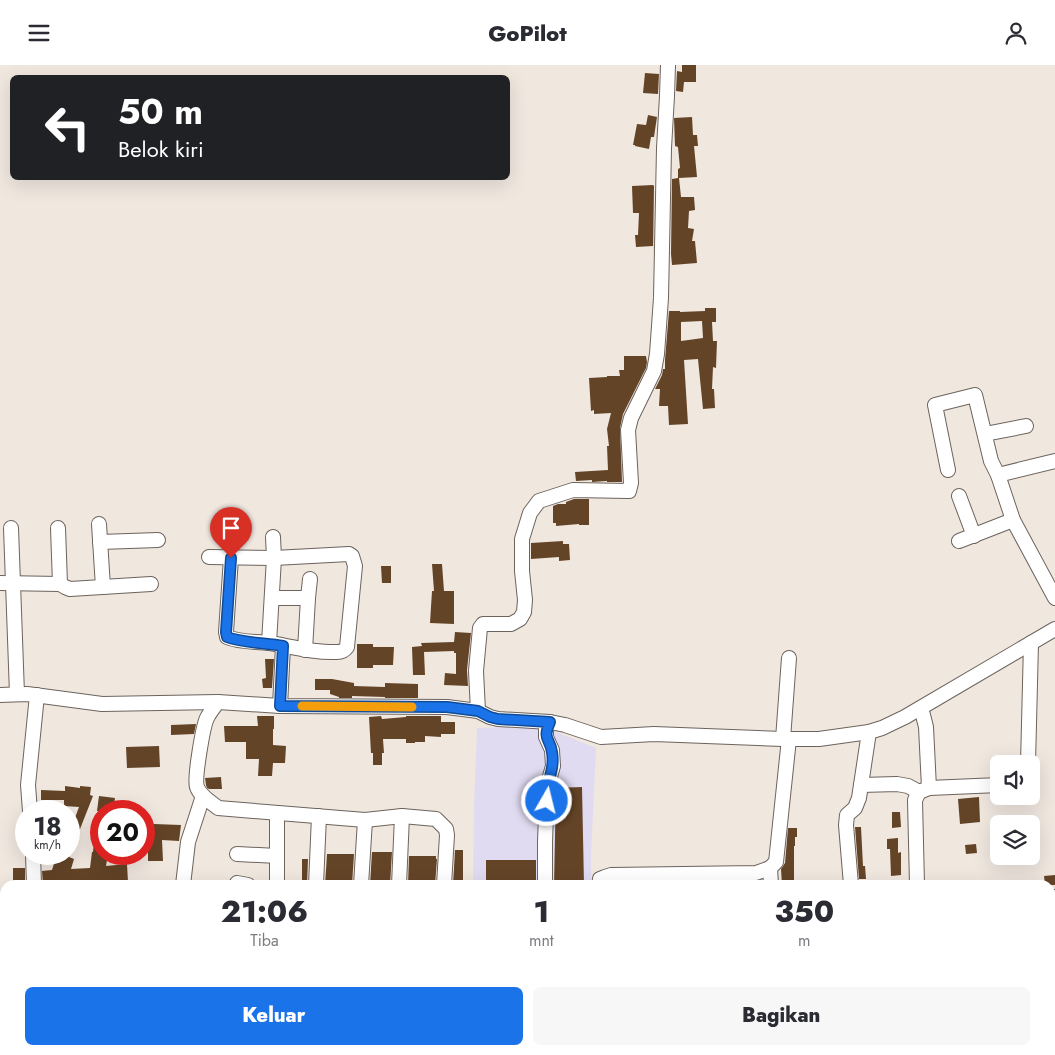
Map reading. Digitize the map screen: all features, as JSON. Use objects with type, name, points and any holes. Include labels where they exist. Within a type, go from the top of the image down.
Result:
[{"type":"street","points":[[478,711],[476,671],[480,628],[483,624],[511,624],[520,619],[524,612],[522,539],[530,513],[539,501],[574,490],[630,491],[628,430],[631,418],[654,371],[659,341],[662,199],[668,65]]},
{"type":"street","points":[[948,470],[935,405],[976,395],[991,461],[998,475],[1013,520],[1055,597]]},
{"type":"street","points":[[985,434],[1026,426]]},
{"type":"street","points":[[998,475],[1055,461]]},
{"type":"street","points":[[959,496],[974,536]]},
{"type":"street","points":[[958,541],[1013,520]]},
{"type":"street","points":[[99,524],[103,587]]},
{"type":"street","points":[[11,528],[7,584],[16,695]]},
{"type":"street","points":[[58,528],[60,584]]},
{"type":"street","points":[[269,643],[274,558],[273,537]]},
{"type":"street","points":[[100,542],[158,540]]},
{"type":"street","points":[[209,557],[274,558],[349,554],[352,556],[355,565],[347,647],[344,651],[305,650],[227,637],[231,558]]},
{"type":"street","points":[[305,650],[310,579]]},
{"type":"street","points":[[7,584],[60,584],[70,589],[151,584]]},
{"type":"street","points":[[272,598],[308,598]]},
{"type":"street","points":[[0,695],[37,695],[102,704],[218,702],[280,706],[447,707],[478,711],[498,719],[550,722],[601,737],[654,734],[819,739],[869,732],[882,728],[919,709],[1055,629]]},
{"type":"street","points":[[1028,755],[1031,643]]},
{"type":"street","points":[[280,706],[283,646]]},
{"type":"street","points":[[600,880],[605,877],[640,880],[723,879],[756,873],[770,868],[776,862],[786,739],[789,658]]},
{"type":"street","points":[[29,800],[28,785],[37,695]]},
{"type":"street","points":[[218,702],[206,719],[200,749],[196,786],[203,796],[218,808],[365,820],[402,816],[436,819],[446,829],[447,835],[444,880]]},
{"type":"street","points":[[917,880],[915,800],[924,790],[926,727],[923,715],[919,709]]},
{"type":"street","points":[[545,880],[548,787],[553,766],[552,750],[546,737],[546,729],[550,722]]},
{"type":"street","points":[[851,880],[846,825],[847,815],[854,808],[859,798],[869,732]]},
{"type":"street","points":[[862,785],[897,784],[924,790],[990,786]]},
{"type":"street","points":[[184,880],[188,842],[203,796]]},
{"type":"street","points":[[277,813],[277,880]]},
{"type":"street","points":[[398,880],[402,816]]},
{"type":"street","points":[[316,880],[319,817]]},
{"type":"street","points":[[360,880],[365,820]]},
{"type":"street","points":[[237,854],[277,856]]},
{"type":"street","points":[[33,865],[34,880]]},
{"type":"street","points":[[770,868],[770,880]]},
{"type":"shaded area","points":[[541,726],[596,748],[591,880],[473,880],[477,728]]},
{"type":"building","points":[[682,65],[696,65],[696,82],[684,82],[683,92],[676,91],[677,71],[682,72]]},
{"type":"building","points":[[645,73],[659,74],[658,94],[643,93]]},
{"type":"building","points":[[648,115],[657,117],[654,137],[651,137],[649,149],[633,145],[637,124],[646,125]]},
{"type":"building","points":[[692,117],[693,135],[697,135],[698,146],[694,146],[697,177],[679,178],[681,197],[694,197],[695,210],[689,211],[688,228],[694,229],[692,241],[695,241],[697,263],[672,265],[672,179],[678,178],[678,169],[680,168],[678,147],[675,146],[674,118]]},
{"type":"building","points":[[632,186],[654,186],[653,253],[653,246],[636,247],[635,235],[638,235],[639,213],[633,213]]},
{"type":"building","points":[[705,308],[716,308],[716,322],[712,322],[713,341],[717,341],[716,368],[713,367],[712,389],[714,389],[715,408],[703,409],[698,359],[684,360],[688,424],[669,425],[668,406],[659,406],[660,389],[655,389],[663,369],[665,369],[669,311],[705,311]],"holes":[[[702,321],[703,338],[681,341],[681,322]]]},
{"type":"building","points":[[624,356],[646,356],[647,362],[646,368],[623,414],[620,428],[622,482],[576,481],[575,472],[608,470],[607,446],[609,446],[607,429],[611,413],[594,414],[594,410],[591,411],[589,378],[620,376],[619,370],[624,370]]},
{"type":"building","points":[[574,499],[589,499],[589,525],[556,526],[556,523],[553,523],[553,506],[566,504],[566,502]]},
{"type":"building","points":[[563,541],[563,544],[569,544],[570,560],[559,561],[559,557],[531,559],[531,543]]},
{"type":"building","points":[[432,564],[442,564],[444,591],[454,591],[454,624],[430,623],[432,591],[434,591]]},
{"type":"building","points":[[381,566],[391,566],[391,583],[382,583]]},
{"type":"building","points":[[455,632],[471,633],[467,670],[468,686],[444,685],[445,673],[456,674],[456,653],[454,651],[424,652],[425,675],[413,675],[412,647],[422,646],[421,643],[454,642]]},
{"type":"building","points":[[357,644],[373,644],[373,647],[394,647],[393,665],[373,665],[373,668],[357,668]]},
{"type":"building","points":[[265,659],[274,659],[272,688],[263,688],[262,679],[266,678]]},
{"type":"building","points":[[315,679],[332,679],[354,683],[354,686],[385,687],[385,683],[418,684],[418,698],[352,696],[352,698],[339,698],[330,694],[330,690],[315,690]]},
{"type":"building","points":[[257,716],[274,716],[273,745],[286,746],[285,763],[273,763],[272,776],[258,776],[259,759],[246,759],[246,742],[225,742],[224,726],[258,726]]},
{"type":"building","points":[[381,716],[382,719],[406,716],[441,716],[441,722],[455,722],[455,734],[441,734],[441,737],[425,736],[425,742],[415,743],[406,743],[406,739],[383,739],[384,753],[382,753],[382,765],[373,765],[369,717]]},
{"type":"building","points":[[196,724],[194,734],[171,735],[171,725]]},
{"type":"building","points":[[159,746],[160,767],[127,768],[126,747]]},
{"type":"building","points":[[221,777],[222,789],[207,788],[205,778]]},
{"type":"building","points":[[65,786],[91,787],[90,795],[93,796],[80,829],[80,800],[41,800],[41,790],[65,791]]},
{"type":"building","points":[[582,787],[584,880],[554,880],[556,788]]},
{"type":"building","points":[[99,796],[115,798],[115,800],[98,800]]},
{"type":"building","points":[[979,797],[980,822],[960,824],[958,799]]},
{"type":"building","points":[[892,812],[900,812],[901,827],[892,828]]},
{"type":"building","points":[[155,824],[181,825],[179,841],[162,840],[163,861],[155,861]]},
{"type":"building","points":[[855,827],[861,827],[863,866],[865,866],[866,879],[859,879]]},
{"type":"building","points":[[788,828],[797,828],[794,846],[794,880],[782,880],[781,869],[785,863]]},
{"type":"building","points":[[898,838],[898,853],[901,852],[901,875],[891,876],[890,849],[887,849],[887,839]]},
{"type":"building","points":[[976,844],[977,853],[966,854],[965,845]]},
{"type":"building","points":[[455,850],[463,850],[463,880],[453,880]]},
{"type":"building","points":[[372,852],[392,852],[390,880],[370,880]]},
{"type":"building","points":[[327,854],[354,854],[352,880],[325,880]]},
{"type":"building","points":[[409,856],[436,856],[435,880],[408,880]]},
{"type":"building","points":[[302,859],[308,859],[307,880],[302,880]]},
{"type":"building","points":[[486,860],[536,860],[536,880],[486,880]]},
{"type":"building","points":[[54,865],[72,865],[71,869],[90,868],[90,865],[127,865],[128,880],[43,880],[42,871],[52,870]]},
{"type":"building","points":[[13,868],[25,868],[25,880],[13,880]]},
{"type":"building","points":[[1055,875],[1055,880],[1044,880],[1044,876]]},
{"type":"slow traffic","points":[[302,706],[412,707]]},
{"type":"route","points":[[231,558],[227,637],[283,646],[280,706],[447,707],[478,711],[498,719],[550,722],[546,729],[546,737],[552,750],[553,766],[547,801]]}]
